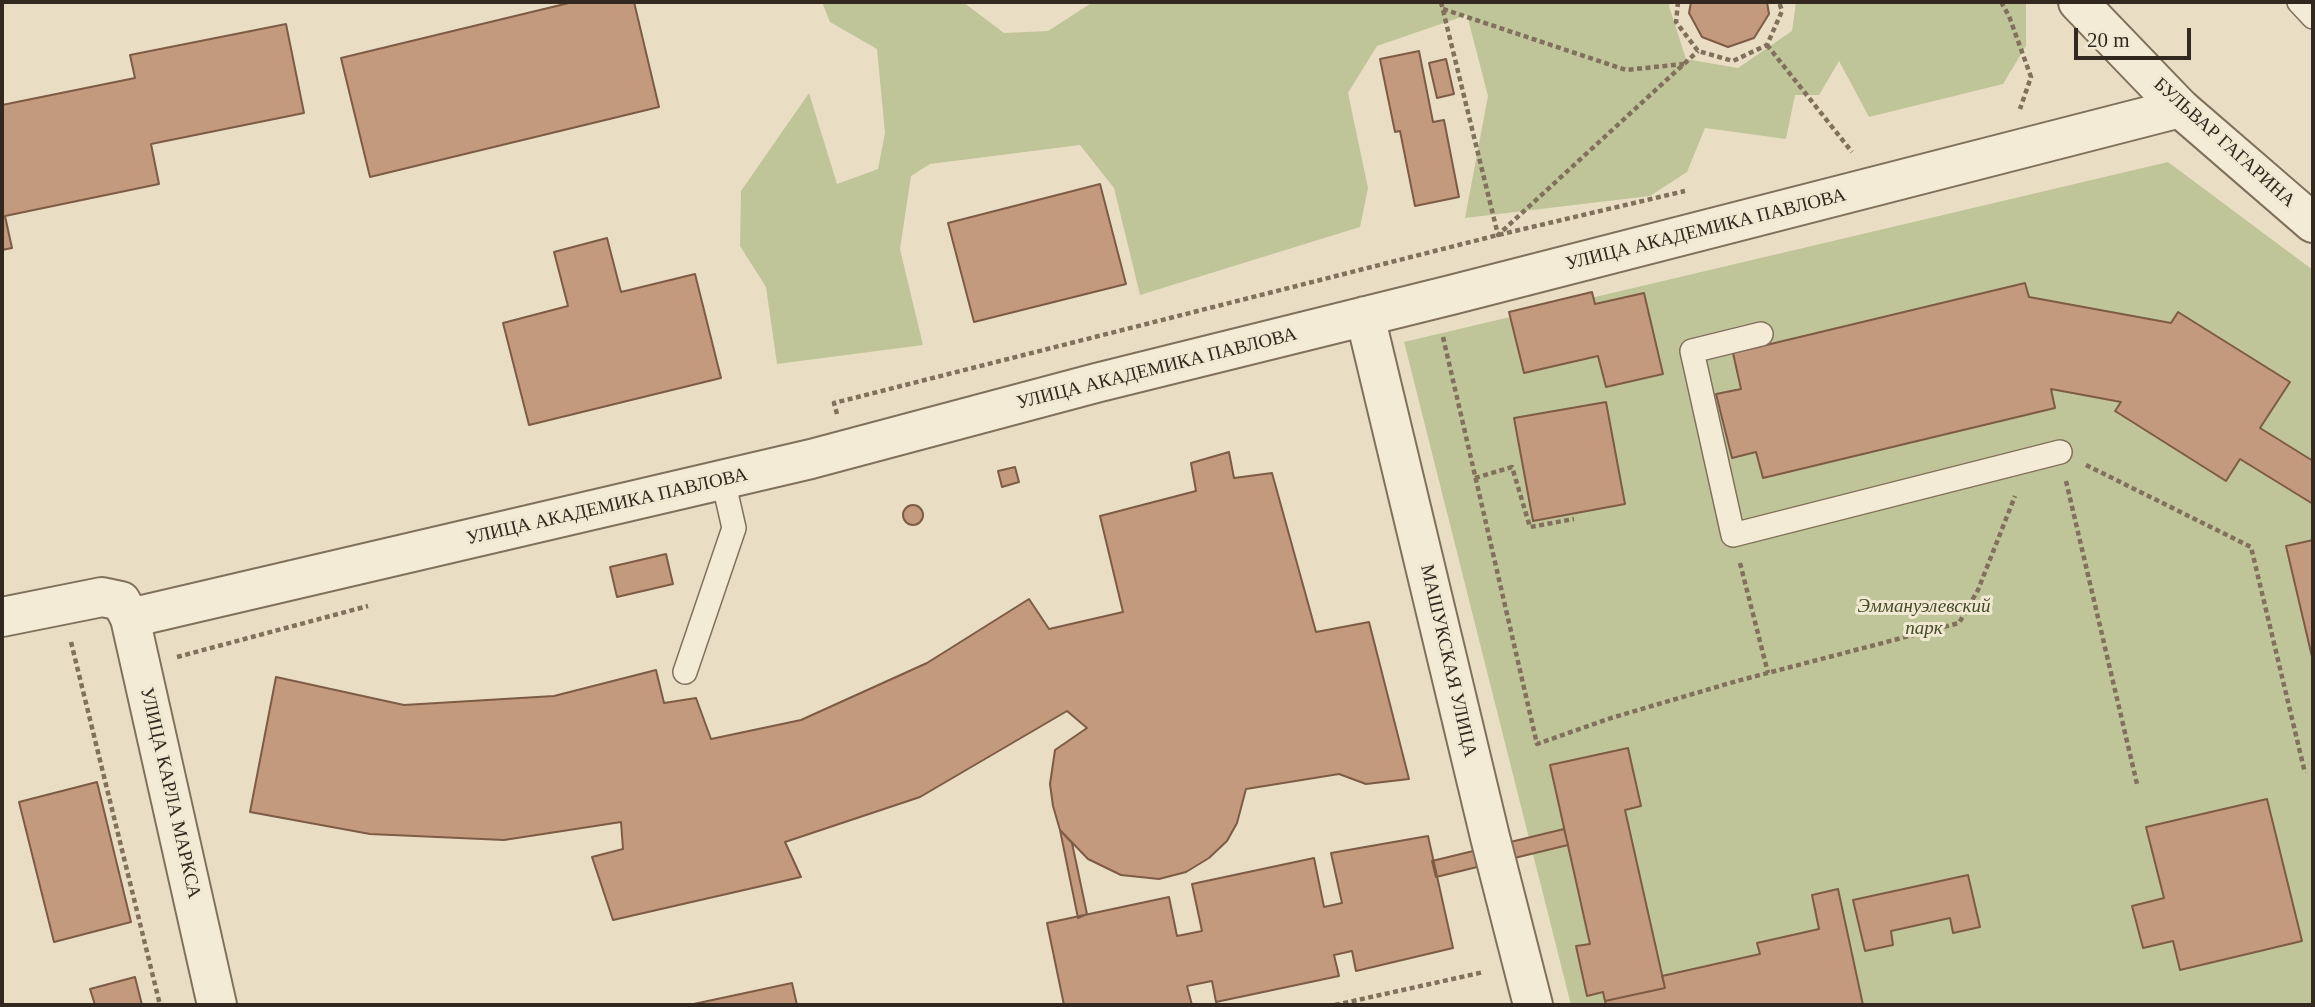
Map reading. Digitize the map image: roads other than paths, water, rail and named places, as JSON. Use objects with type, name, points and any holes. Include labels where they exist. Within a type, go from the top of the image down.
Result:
[{"type":"street","name":"БУЛЬВАР ГАГАРИНА","points":[[2078,2],[2180,108],[2313,223]]},
{"type":"street","name":"УЛИЦА АКАДЕМИКА ПАВЛОВА","points":[[2,617],[62,605],[116,608],[723,480],[2180,108]]},
{"type":"street","name":"МАШУКСКАЯ УЛИЦА","points":[[1365,316],[1490,837],[1534,1005]]},
{"type":"street","name":"УЛИЦА КАРЛА МАРКСА","points":[[116,608],[217,1005]]},
{"type":"lane","points":[[2299,2],[2313,17]]},
{"type":"lane","points":[[1761,334],[1692,351],[1733,535],[2060,452]]},
{"type":"lane","points":[[685,672],[734,528],[723,480]]},
{"type":"park label","name":"Эммануэлевский парк","points":[[1924,618]]}]
